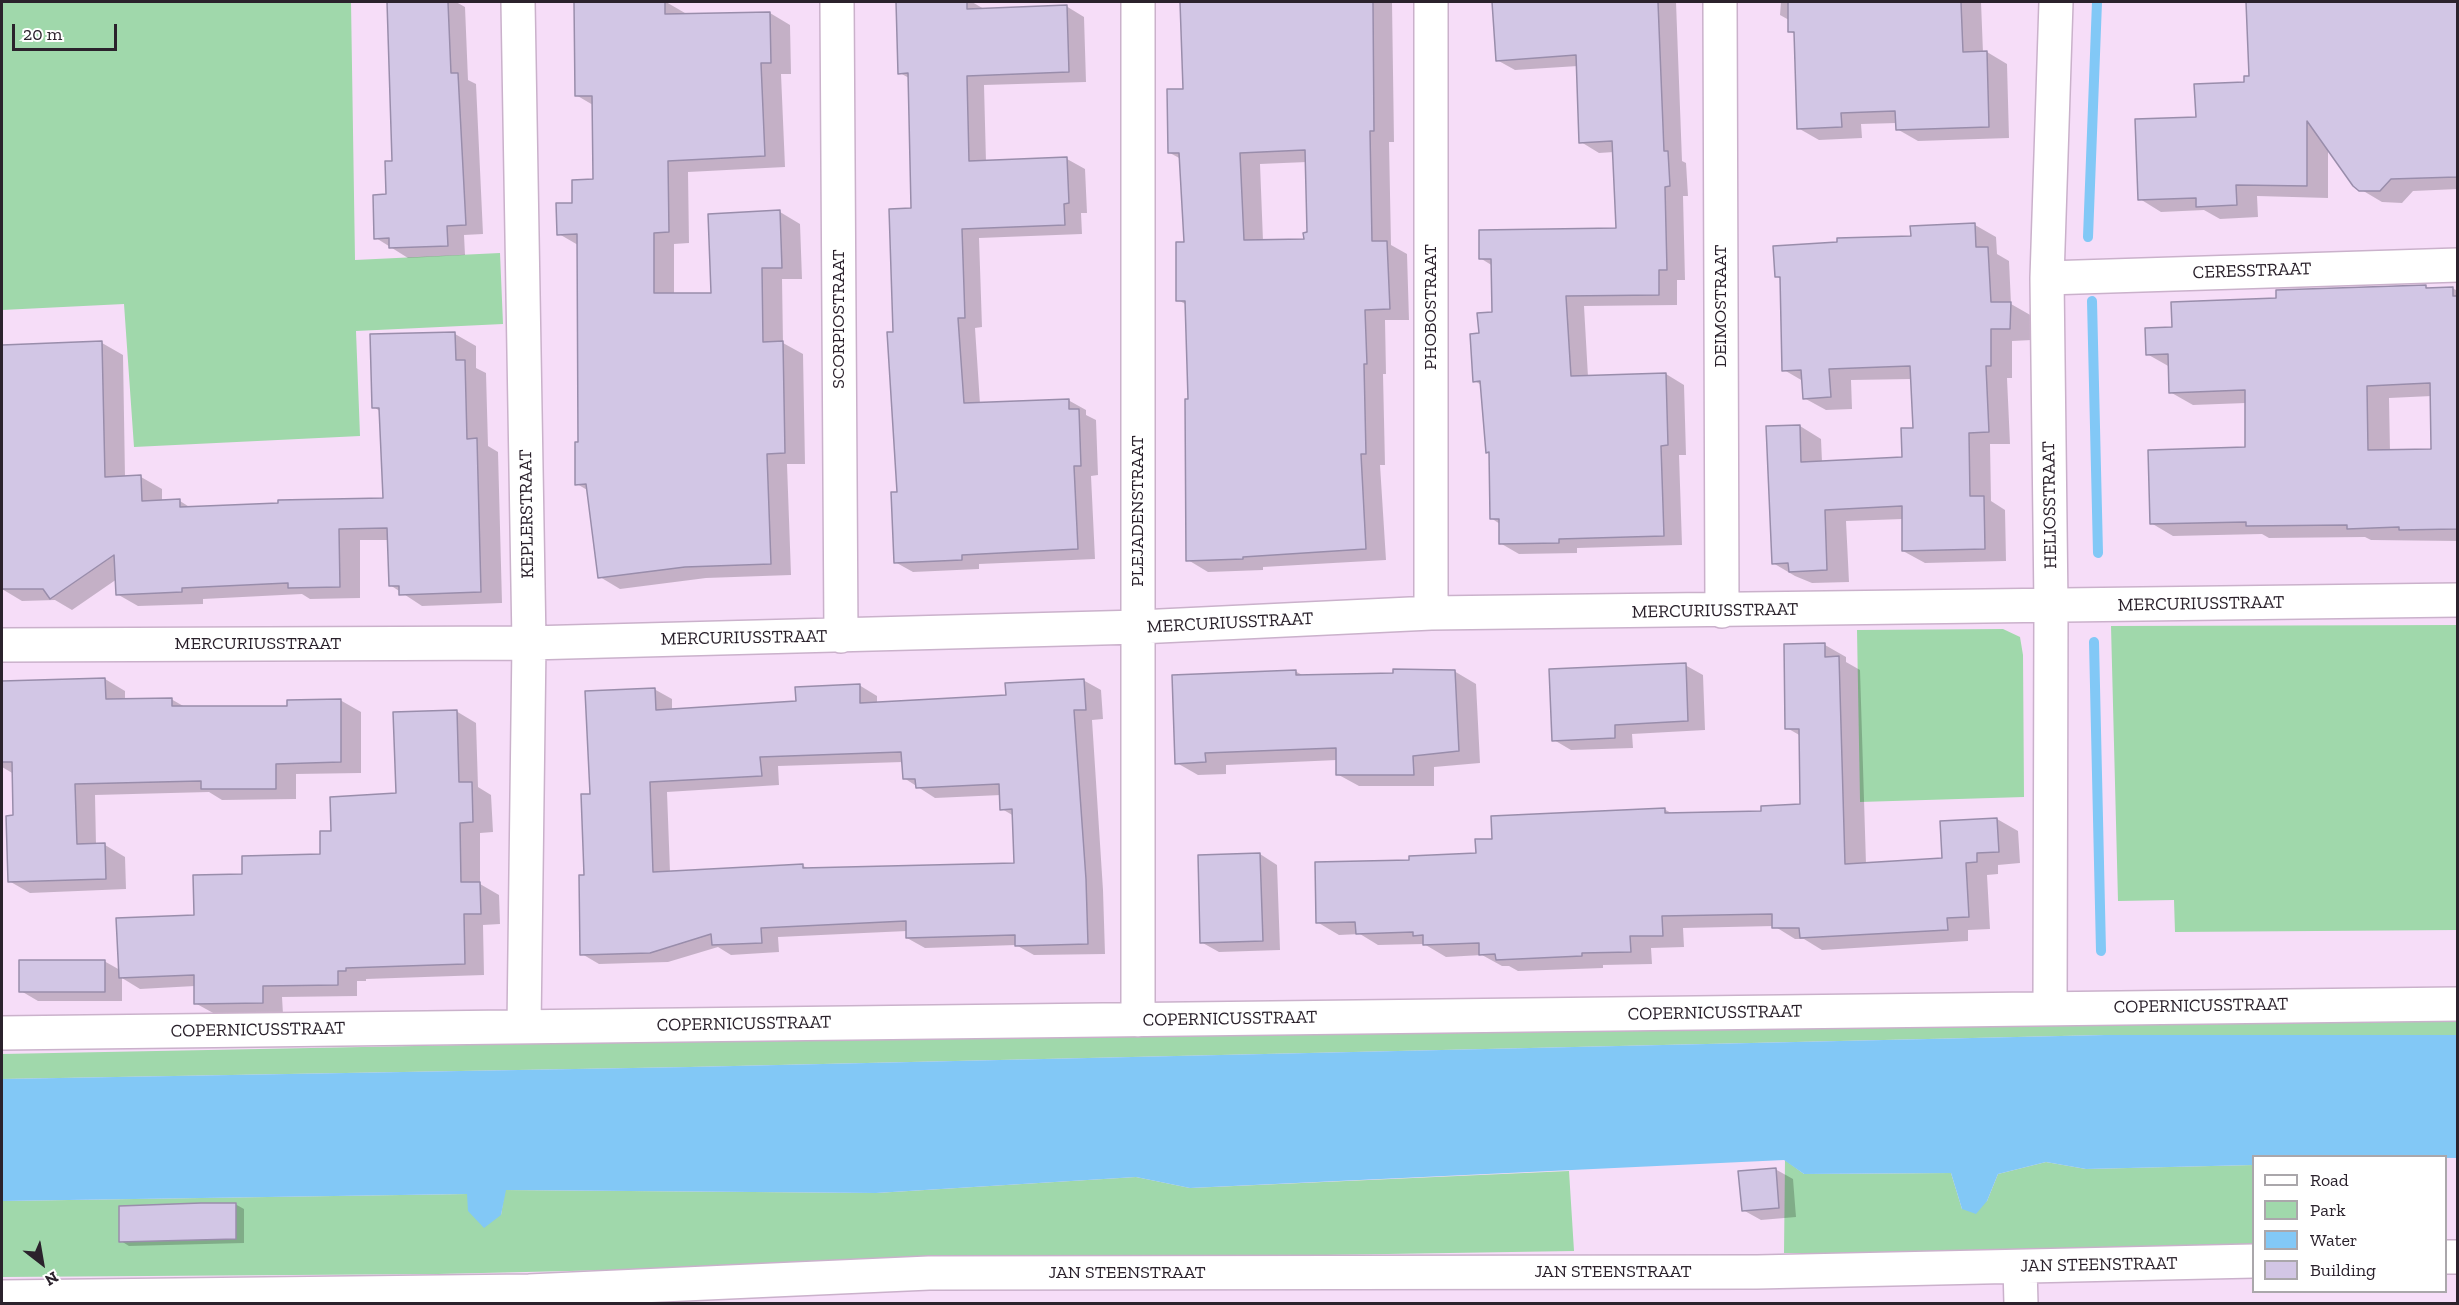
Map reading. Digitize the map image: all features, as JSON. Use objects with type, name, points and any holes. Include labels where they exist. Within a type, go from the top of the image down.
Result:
[{"type":"street","name":"KEPLERSTRAAT","points":[[518,2],[529,643],[524,1027]]},
{"type":"street","name":"SCORPIOSTRAAT","points":[[837,2],[841,636]]},
{"type":"street","name":"PLEJADENSTRAAT","points":[[1138,2],[1138,1020]]},
{"type":"street","name":"PHOBOSTRAAT","points":[[1431,2],[1431,613]]},
{"type":"street","name":"DEIMOSTRAAT","points":[[1720,2],[1722,611]]},
{"type":"street","name":"HELIOSSTRAAT","points":[[2050,1008],[2051,606],[2047,278],[2055,2]]},
{"type":"street","name":"CERESSTRAAT","points":[[2047,278],[2457,265]]},
{"type":"street","name":"MERCURIUSSTRAAT","points":[[2,645],[529,643],[1139,627],[1431,613],[2457,600]]},
{"type":"street","name":"COPERNICUSSTRAAT","points":[[2,1033],[2457,1004]]},
{"type":"street","name":"JAN STEENSTRAAT","points":[[2,1297],[528,1297],[929,1274],[1757,1272],[2252,1262]]},
{"type":"street","points":[[2020,1267],[2021,1304]]},
{"type":"green space","points":[[2,2],[351,2],[355,260],[500,253],[503,324],[356,331],[360,436],[134,447],[124,304],[2,310]]},
{"type":"green space","points":[[2457,625],[2457,930],[2175,932],[2174,900],[2118,901],[2111,626]]},
{"type":"green space","points":[[2003,629],[2020,637],[2023,655],[2024,797],[1860,802],[1857,630]]},
{"type":"green space","points":[[2458,1016],[2457,1035],[2105,1035],[690,1067],[2,1079],[2,1054],[1547,1024]]},
{"type":"green space","points":[[1785,1160],[1804,1174],[1951,1173],[1962,1209],[1987,1201],[1998,1174],[2046,1162],[2086,1169],[2252,1165],[2252,1246],[2027,1253],[1784,1253]]},
{"type":"green space","points":[[1569,1171],[1574,1251],[1139,1258],[438,1274],[2,1277],[2,1201],[467,1194],[501,1215],[505,1190],[876,1193],[1136,1177],[1190,1188]]},
{"type":"water","points":[[2105,1035],[2457,1035],[2457,1158],[2447,1158],[2447,1155],[2252,1155],[2252,1165],[2086,1169],[2046,1162],[1998,1174],[1987,1201],[1976,1214],[1962,1209],[1951,1173],[1804,1174],[1784,1160],[1190,1188],[1136,1177],[876,1193],[506,1190],[501,1215],[484,1228],[468,1211],[467,1194],[2,1201],[2,1079],[690,1067]]},
{"type":"building","points":[[387,2],[448,2],[451,73],[458,73],[466,225],[447,226],[448,246],[389,248],[389,238],[374,239],[373,195],[386,194],[385,161],[392,161]]},
{"type":"building","points":[[574,2],[665,2],[665,14],[770,12],[771,63],[761,63],[765,156],[668,161],[669,232],[654,233],[654,293],[711,293],[708,214],[780,210],[782,268],[762,268],[763,342],[783,341],[785,453],[767,454],[771,564],[685,567],[598,578],[586,484],[575,485],[575,442],[578,442],[577,234],[557,235],[556,203],[572,203],[572,180],[593,179],[592,96],[575,96]]},
{"type":"building","points":[[896,2],[967,2],[967,9],[1067,5],[1069,72],[967,76],[969,161],[1067,157],[1069,203],[1064,204],[1065,225],[962,229],[965,318],[958,318],[964,403],[1069,399],[1069,409],[1079,409],[1081,466],[1074,466],[1078,549],[962,555],[962,560],[894,563],[891,492],[897,492],[887,332],[893,332],[889,209],[911,208],[908,73],[898,74]]},
{"type":"building","points":[[1180,2],[1373,2],[1374,131],[1370,131],[1372,241],[1387,241],[1390,309],[1365,310],[1366,454],[1361,454],[1366,549],[1186,561],[1185,399],[1188,399],[1185,301],[1176,301],[1176,242],[1184,242],[1179,153],[1168,153],[1167,89],[1183,89]],"holes":[[[1305,150],[1307,232],[1303,233],[1304,239],[1244,240],[1240,153]]]},
{"type":"building","points":[[1492,2],[1658,2],[1664,151],[1668,151],[1670,186],[1665,187],[1667,270],[1659,270],[1659,295],[1566,296],[1571,376],[1666,373],[1668,445],[1661,446],[1664,536],[1559,539],[1559,543],[1499,544],[1499,519],[1490,519],[1489,452],[1486,453],[1480,381],[1473,382],[1470,334],[1479,333],[1477,313],[1492,312],[1491,259],[1479,259],[1479,230],[1616,228],[1612,141],[1579,143],[1576,55],[1496,61]]},
{"type":"building","points":[[1788,2],[1961,2],[1963,52],[1987,51],[1989,127],[1896,130],[1895,111],[1841,113],[1842,127],[1797,129],[1794,32],[1788,32]]},
{"type":"building","points":[[2246,2],[2457,2],[2457,177],[2391,179],[2380,191],[2359,191],[2353,186],[2307,121],[2307,186],[2236,185],[2237,205],[2196,207],[2196,198],[2138,200],[2135,119],[2196,117],[2194,84],[2244,82],[2244,76],[2249,76]]},
{"type":"building","points":[[1975,223],[1976,247],[1988,247],[1991,302],[2011,302],[2010,329],[1991,329],[1991,366],[1986,366],[1989,432],[1969,433],[1970,496],[1984,496],[1985,549],[1902,551],[1902,506],[1825,510],[1827,570],[1789,572],[1788,563],[1772,564],[1766,426],[1800,425],[1801,462],[1902,457],[1901,428],[1913,428],[1910,366],[1829,369],[1831,397],[1803,399],[1801,370],[1782,371],[1780,277],[1775,277],[1773,246],[1837,242],[1837,238],[1911,236],[1910,226]]},
{"type":"building","points":[[2426,285],[2426,288],[2453,287],[2453,296],[2457,296],[2457,529],[2399,530],[2399,527],[2347,529],[2347,525],[2246,526],[2246,522],[2150,524],[2148,450],[2245,447],[2245,390],[2169,393],[2168,354],[2146,355],[2145,328],[2172,327],[2171,302],[2276,298],[2276,290]],"holes":[[[2430,383],[2431,449],[2368,450],[2367,386]]]},
{"type":"building","points":[[455,332],[456,360],[465,360],[467,439],[477,438],[481,592],[399,595],[399,586],[389,586],[387,528],[339,529],[340,587],[288,588],[288,583],[182,588],[182,592],[116,595],[114,555],[50,599],[43,589],[2,589],[2,345],[102,341],[105,477],[141,475],[142,501],[180,499],[180,507],[278,503],[278,500],[383,498],[379,408],[372,408],[370,334]]},
{"type":"building","points":[[1825,643],[1825,657],[1839,656],[1845,864],[1942,858],[1940,821],[1997,818],[1999,852],[1977,853],[1977,862],[1966,863],[1969,917],[1947,918],[1948,930],[1800,938],[1799,928],[1772,928],[1772,914],[1662,916],[1663,936],[1630,936],[1631,952],[1582,953],[1582,956],[1496,960],[1495,954],[1479,955],[1479,943],[1423,945],[1423,935],[1413,936],[1413,932],[1356,934],[1355,922],[1316,923],[1315,862],[1409,860],[1409,856],[1476,853],[1475,839],[1492,839],[1491,816],[1665,808],[1665,813],[1761,811],[1761,806],[1800,804],[1799,729],[1785,729],[1784,644]]},
{"type":"building","points":[[1686,663],[1688,721],[1615,725],[1615,738],[1552,741],[1549,669]]},
{"type":"building","points":[[1393,669],[1455,670],[1459,751],[1413,756],[1414,775],[1336,775],[1336,748],[1205,753],[1206,762],[1175,764],[1172,675],[1296,670],[1296,675],[1393,673]]},
{"type":"building","points":[[105,678],[106,699],[172,698],[172,706],[287,706],[287,700],[341,699],[341,762],[276,764],[276,789],[201,789],[201,781],[75,784],[77,844],[105,843],[106,879],[8,882],[6,816],[13,815],[12,762],[2,762],[2,681]]},
{"type":"building","points":[[1084,679],[1086,710],[1074,710],[1086,879],[1088,944],[1015,946],[1015,935],[906,938],[906,921],[761,928],[762,943],[712,945],[711,934],[650,953],[580,955],[579,875],[584,875],[581,794],[590,794],[585,691],[655,688],[656,710],[796,701],[795,687],[860,684],[860,703],[1006,695],[1005,683]],"holes":[[[901,752],[903,779],[915,779],[916,788],[999,784],[1000,810],[1012,809],[1014,863],[803,868],[803,864],[653,872],[650,782],[762,776],[760,757]]]},
{"type":"building","points":[[457,710],[459,782],[472,782],[473,822],[460,823],[461,882],[480,882],[481,914],[464,914],[465,964],[346,968],[346,971],[338,971],[338,985],[263,986],[263,1003],[194,1004],[194,975],[119,978],[116,918],[194,915],[193,875],[242,874],[242,856],[320,854],[320,831],[331,831],[330,797],[396,793],[393,712]]},
{"type":"building","points":[[1260,853],[1263,941],[1200,943],[1198,855]]},
{"type":"building","points":[[19,960],[105,960],[105,992],[19,992]]},
{"type":"building","points":[[1776,1168],[1779,1208],[1742,1211],[1738,1171]]},
{"type":"building","points":[[236,1203],[236,1239],[119,1242],[119,1206]]},
{"type":"waterway","points":[[2088,237],[2097,2]]},
{"type":"waterway","points":[[2092,301],[2098,553]]},
{"type":"waterway","points":[[2094,642],[2101,951]]}]
